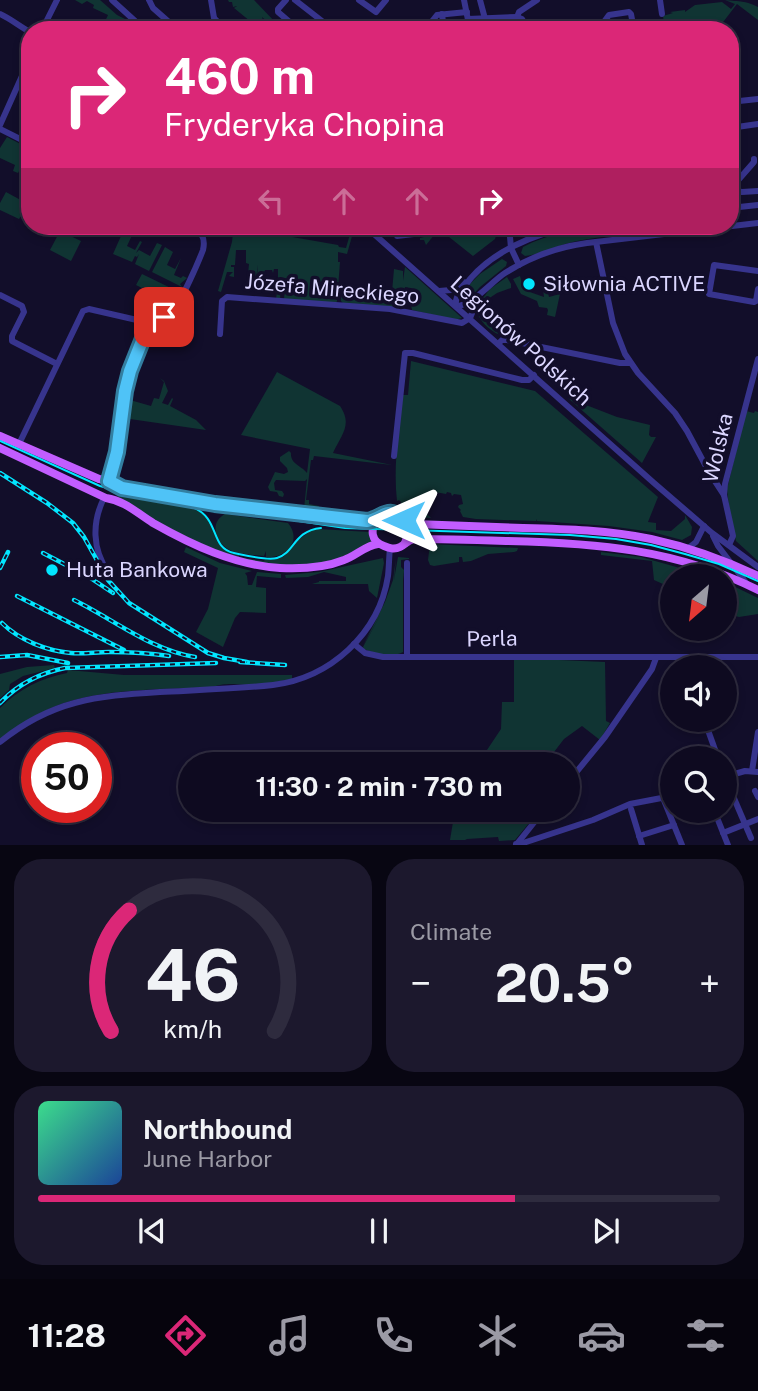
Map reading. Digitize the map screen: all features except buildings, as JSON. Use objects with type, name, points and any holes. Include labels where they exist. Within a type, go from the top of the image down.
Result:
[{"type":"main road","points":[[0,436],[110,483],[180,499],[367,521],[383,513],[392,512],[406,522],[409,530],[405,544]]},
{"type":"main road","points":[[0,448],[105,497],[122,502],[153,523],[205,550],[256,565],[289,568],[322,566],[345,560],[372,545],[398,548],[410,540],[419,539],[549,542],[610,546],[653,553],[695,564],[758,590]]},
{"type":"main road","points":[[105,497],[116,494],[110,483]]},
{"type":"main road","points":[[105,497],[100,486],[110,483]]},
{"type":"main road","points":[[376,518],[372,531],[378,544]]},
{"type":"main road","points":[[406,522],[584,530],[656,541],[732,564]]},
{"type":"main road","points":[[737,566],[758,576]]},
{"type":"street","points":[[46,21],[57,0]]},
{"type":"street","points":[[112,0],[135,21]]},
{"type":"street","points":[[149,0],[153,8],[168,21]]},
{"type":"street","points":[[211,0],[215,21]]},
{"type":"street","points":[[286,0],[278,12],[288,21]]},
{"type":"street","points":[[296,0],[321,21]]},
{"type":"street","points":[[359,0],[376,12],[386,0]]},
{"type":"street","points":[[464,0],[469,21]]},
{"type":"street","points":[[480,0],[486,21]]},
{"type":"street","points":[[517,16],[537,0]]},
{"type":"street","points":[[660,0],[662,15]]},
{"type":"street","points":[[605,21],[609,15],[629,12],[632,21]]},
{"type":"street","points":[[0,14],[21,27]]},
{"type":"street","points":[[442,14],[443,21]]},
{"type":"street","points":[[432,21],[442,14],[485,18],[517,16],[522,21]]},
{"type":"street","points":[[21,79],[0,127],[21,140]]},
{"type":"street","points":[[739,101],[758,99]]},
{"type":"street","points":[[739,127],[758,124]]},
{"type":"street","points":[[739,179],[754,159]]},
{"type":"street","points":[[739,191],[758,191]]},
{"type":"street","points":[[739,207],[758,205]]},
{"type":"street","points":[[739,225],[758,223]]},
{"type":"street","points":[[110,483],[127,380],[150,323],[176,306],[201,257],[204,241],[201,235]]},
{"type":"street","name":"Legionów Polskich","points":[[375,235],[712,533]]},
{"type":"street","points":[[397,236],[405,235]]},
{"type":"street","points":[[510,235],[511,248],[519,265]]},
{"type":"street","points":[[439,291],[451,290],[511,248],[544,235]]},
{"type":"street","points":[[469,279],[457,296],[456,306],[465,305],[501,275],[557,249],[656,235]]},
{"type":"street","points":[[596,242],[613,323],[630,363],[687,430],[724,495]]},
{"type":"street","points":[[758,271],[714,265],[709,295],[754,302],[758,289]]},
{"type":"street","points":[[470,318],[479,294]]},
{"type":"street","points":[[0,295],[24,309],[12,341],[57,364]]},
{"type":"street","name":"Józefa Mireckiego","points":[[220,334],[222,301],[227,297],[390,309],[463,323],[470,318]]},
{"type":"street","points":[[19,444],[85,310],[150,323]]},
{"type":"street","points":[[498,344],[507,340],[630,363]]},
{"type":"street","points":[[394,456],[405,353],[522,380],[534,375]]},
{"type":"street","name":"Wolska","points":[[729,545],[733,534],[724,495],[725,484],[758,359]]},
{"type":"street","points":[[105,497],[98,511],[95,538],[108,572]]},
{"type":"street","points":[[687,549],[696,542],[704,526]]},
{"type":"street","points":[[712,533],[758,567]]},
{"type":"street","points":[[712,533],[732,564]]},
{"type":"street","points":[[0,743],[44,713],[89,698],[268,686],[290,682],[323,669],[354,644],[370,624],[388,577],[390,548]]},
{"type":"street","points":[[407,563],[407,657]]},
{"type":"street","points":[[737,571],[748,586]]},
{"type":"street","name":"Perla","points":[[354,644],[365,653],[375,656],[758,657]]},
{"type":"street","points":[[580,768],[605,737],[652,669],[656,658]]},
{"type":"street","points":[[737,773],[755,772],[758,732]]},
{"type":"street","points":[[516,844],[593,820],[630,804],[660,799]]},
{"type":"street","points":[[737,805],[751,838]]},
{"type":"street","points":[[631,809],[642,845]]},
{"type":"street","points":[[723,833],[758,819]]},
{"type":"street","points":[[516,844],[534,822]]},
{"type":"street","points":[[719,823],[728,845]]},
{"type":"street","points":[[639,836],[674,825],[682,845]]},
{"type":"green space","points":[[75,0],[100,0],[117,15],[129,21],[105,21],[108,15],[93,8],[94,5],[87,1],[82,4]]},
{"type":"green space","points":[[228,0],[254,0],[274,21],[266,21],[262,17],[263,21],[250,21],[234,8],[237,6],[233,7],[232,2]]},
{"type":"green space","points":[[725,0],[746,2],[758,7],[758,20],[737,4],[724,21],[664,21],[663,16],[673,13],[670,12],[685,12],[695,5],[722,2],[731,9],[735,4]]},
{"type":"green space","points":[[7,137],[21,144],[21,167],[18,173],[13,171],[15,165],[0,158],[0,148]]},
{"type":"green space","points":[[6,192],[21,200],[21,216],[19,219],[0,210],[0,203]]},
{"type":"green space","points":[[58,235],[68,235],[81,241],[71,261],[50,250]]},
{"type":"green space","points":[[121,235],[132,235],[127,246],[135,250],[140,241],[142,242],[136,253],[139,250],[150,256],[157,243],[162,245],[149,271],[135,264],[139,254],[132,262],[113,254]]},
{"type":"green space","points":[[233,235],[281,235],[346,248],[350,235],[352,235],[347,254],[338,252],[340,262],[336,303],[284,299],[285,288],[281,287],[280,299],[276,299],[278,284],[309,285],[278,283],[278,269],[274,269],[273,273],[272,270],[265,270],[263,277],[257,277],[258,265],[256,277],[250,276],[246,250],[236,250],[235,265],[231,265],[234,267],[234,277],[229,276],[233,272],[227,272],[221,292],[218,291]]},
{"type":"green space","points":[[434,235],[426,245],[424,240],[420,240],[420,238]]},
{"type":"green space","points":[[447,235],[496,235],[495,239],[473,256]]},
{"type":"green space","points":[[551,235],[618,235],[571,242],[532,255],[525,256],[521,253],[523,247]]},
{"type":"green space","points":[[165,247],[173,252],[167,265],[175,269],[181,258],[174,275],[187,278],[180,284],[182,287],[152,272]]},
{"type":"green space","points":[[502,259],[507,262],[506,266],[467,301],[460,294],[480,274]]},
{"type":"green space","points":[[405,267],[462,318],[457,320],[412,310],[411,305],[402,305],[402,300],[414,300],[413,292],[416,289],[405,287],[404,293],[392,292],[394,269],[403,271],[403,281]]},
{"type":"green space","points":[[142,274],[177,291],[164,309],[166,311],[157,316],[149,318],[160,298],[136,285]]},
{"type":"green space","points":[[520,276],[524,290],[544,297],[543,289],[547,289],[549,297],[560,294],[555,317],[547,315],[547,308],[539,307],[537,301],[521,294],[513,279]]},
{"type":"green space","points":[[507,277],[511,288],[488,299],[484,320],[502,325],[500,335],[484,324],[475,308],[490,289]]},
{"type":"green space","points":[[345,291],[361,292],[361,296],[375,296],[376,293],[399,294],[397,308],[343,303],[341,294]]},
{"type":"green space","points":[[411,361],[535,391],[658,497],[648,522],[656,523],[656,530],[671,531],[685,519],[685,515],[692,527],[691,535],[682,540],[652,532],[609,526],[537,519],[463,517],[458,507],[463,504],[461,495],[452,496],[447,492],[435,492],[429,496],[425,512],[431,518],[408,515],[400,508],[401,502],[397,501],[396,475],[402,395],[408,395]]},
{"type":"green space","points":[[277,372],[340,406],[346,424],[333,453],[392,465],[314,456],[311,460],[306,500],[309,500],[309,504],[319,506],[319,510],[304,509],[307,479],[276,480],[275,490],[282,491],[283,497],[270,491],[268,487],[275,472],[288,472],[280,457],[289,451],[294,462],[307,473],[310,449],[241,435]]},
{"type":"green space","points":[[160,378],[164,381],[168,391],[162,403],[168,405],[172,398],[170,406],[196,420],[206,430],[123,418],[128,394],[130,400],[151,406],[154,398],[159,399],[164,382]]},
{"type":"green space","points":[[568,398],[617,417],[650,425],[649,435],[656,437],[642,463]]},
{"type":"green space","points":[[746,411],[758,412],[758,561],[736,541],[727,489]]},
{"type":"green space","points":[[118,495],[183,506],[200,512],[211,524],[223,548],[239,557],[264,561],[283,557],[298,540],[312,530],[319,529],[369,532],[373,541],[346,555],[318,563],[291,566],[264,563],[238,557],[211,548],[185,536],[117,498]]},
{"type":"green space","points":[[225,514],[288,523],[294,536],[293,542],[285,552],[273,557],[266,557],[266,551],[264,556],[235,552],[223,546],[216,533],[217,522]]},
{"type":"green space","points":[[430,544],[518,548],[514,552],[488,554],[471,561],[463,562],[462,557],[459,557],[459,562],[434,566],[430,565],[428,560]]},
{"type":"green space","points":[[186,547],[220,563],[252,571],[245,573],[248,585],[252,585],[257,572],[281,574],[281,578],[257,576],[256,587],[266,588],[266,613],[240,612],[223,647],[196,632],[208,609],[218,568],[184,552]]},
{"type":"green space","points":[[601,552],[641,557],[666,564],[660,564],[660,583],[654,580],[652,561],[601,555]]},
{"type":"green space","points":[[398,557],[409,558],[401,560],[404,570],[403,652],[384,655],[363,647],[381,614],[363,646],[385,602],[393,580],[396,558],[394,580]]},
{"type":"green space","points":[[383,558],[377,598],[369,591],[368,584],[312,584],[319,581],[346,581],[346,577],[324,572],[308,577],[286,578],[285,575],[319,572]]},
{"type":"green space","points":[[737,588],[758,598],[758,614],[739,617]]},
{"type":"green space","points":[[514,658],[605,662],[606,721],[610,723],[600,740],[582,726],[564,739],[554,752],[486,752],[501,729],[502,702],[514,702]]},
{"type":"green space","points":[[54,665],[55,668],[23,676],[10,684],[9,690],[0,698],[0,674],[27,667]]},
{"type":"green space","points":[[68,670],[124,675],[292,675],[292,679],[246,685],[124,691],[80,698],[41,713],[0,739],[0,708],[31,685],[67,673]]},
{"type":"green space","points":[[453,822],[530,822],[515,840],[499,841],[498,837],[450,840]]},
{"type":"tram line","points":[[0,441],[100,486],[139,497],[345,528],[570,535],[616,539],[651,545],[719,564],[758,581]]},
{"type":"tram line","points":[[192,507],[207,518],[217,539],[226,550],[256,557],[277,558],[288,552],[305,533],[321,528]]},
{"type":"railway","points":[[0,473],[73,523],[108,580],[129,603],[208,653],[247,662]]},
{"type":"railway","points":[[0,568],[8,552]]},
{"type":"railway","points":[[43,553],[113,593]]},
{"type":"railway","points":[[17,596],[124,650]]},
{"type":"railway","points":[[74,600],[148,641],[195,657]]},
{"type":"railway","points":[[2,623],[25,639],[62,652],[132,652],[169,656]]},
{"type":"railway","points":[[0,657],[27,655],[68,663]]},
{"type":"railway","points":[[240,662],[285,665]]},
{"type":"railway","points":[[0,703],[30,680],[65,668],[216,663]]},
{"type":"place","name":"Siłownia ACTIVE","points":[[529,284]]},
{"type":"place","name":"Huta Bankowa","points":[[52,570]]},
{"type":"route","points":[[164,317],[148,326],[130,371],[117,452],[109,481],[122,488],[231,506],[367,521],[390,512],[404,520]]}]
